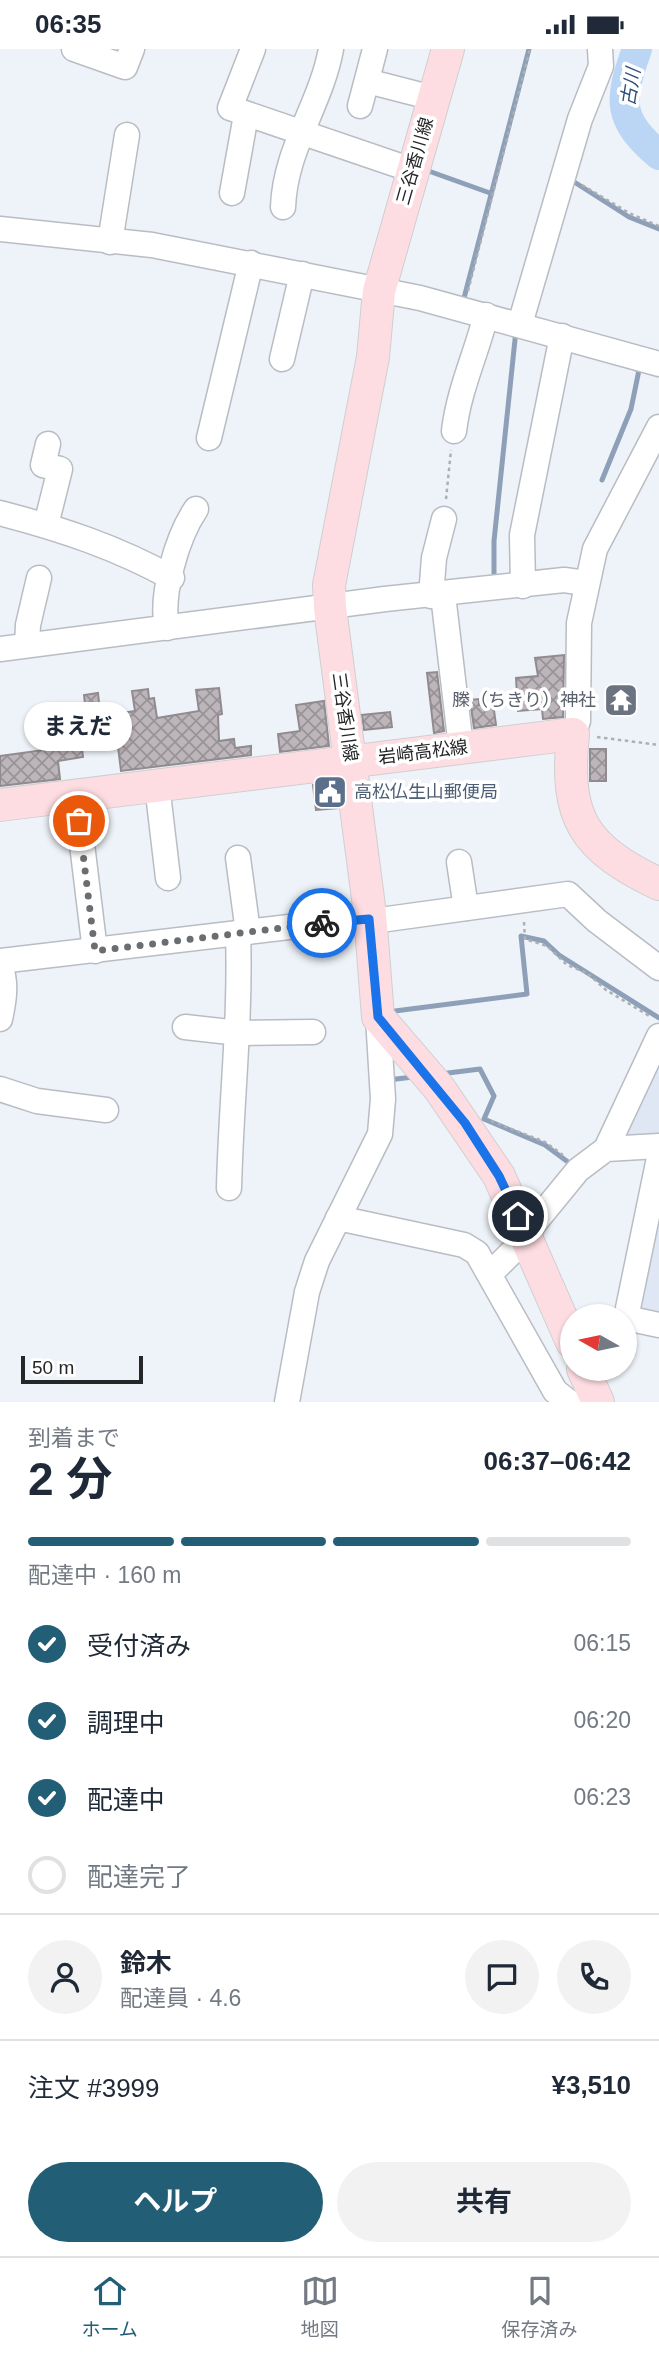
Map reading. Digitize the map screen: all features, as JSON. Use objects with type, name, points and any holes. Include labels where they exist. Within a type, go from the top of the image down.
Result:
[{"type":"main road","name":"三谷香川線","points":[[378,1017],[369,919],[329,585],[373,357],[379,291],[448,49]]},
{"type":"main road","name":"岩崎高松線","points":[[0,804],[573,734]]},
{"type":"main road","points":[[573,734],[571,790],[579,816],[593,841],[614,861],[659,884]]},
{"type":"main road","points":[[378,1017],[465,1123],[499,1176],[528,1236],[560,1313]]},
{"type":"main road","points":[[588,1381],[598,1402]]},
{"type":"street","points":[[74,49],[125,67],[132,49]]},
{"type":"street","points":[[253,49],[230,108],[412,170]]},
{"type":"street","points":[[284,207],[288,173],[300,132],[328,66],[331,49]]},
{"type":"street","points":[[360,106],[375,49]]},
{"type":"street","points":[[520,324],[580,119],[601,66],[600,49]]},
{"type":"street","points":[[367,81],[433,98]]},
{"type":"street","points":[[232,193],[246,115]]},
{"type":"street","points":[[110,242],[127,135]]},
{"type":"street","points":[[0,229],[152,245],[251,263],[475,311],[659,364]]},
{"type":"street","points":[[209,437],[251,263]]},
{"type":"street","points":[[282,359],[302,274]]},
{"type":"street","points":[[454,431],[457,403],[467,370],[477,353],[475,311]]},
{"type":"street","points":[[523,586],[522,535],[562,336]]},
{"type":"street","points":[[573,734],[578,721],[579,624],[586,583],[601,534],[659,427]]},
{"type":"street","points":[[46,525],[60,469],[43,465],[48,443]]},
{"type":"street","points":[[627,490],[659,462]]},
{"type":"street","points":[[167,628],[164,600],[172,578],[182,530],[196,509]]},
{"type":"street","points":[[0,513],[108,546],[172,578]]},
{"type":"street","points":[[444,519],[434,558],[437,595],[461,747]]},
{"type":"street","points":[[27,645],[28,625],[39,578]]},
{"type":"street","points":[[0,649],[565,580],[586,583]]},
{"type":"street","points":[[158,785],[168,878]]},
{"type":"street","points":[[76,795],[95,951]]},
{"type":"street","points":[[229,1188],[233,1072],[239,1033],[243,933],[238,858]]},
{"type":"street","points":[[459,862],[466,908]]},
{"type":"street","points":[[0,1019],[4,974],[0,964],[568,894],[597,921],[659,968]]},
{"type":"street","points":[[287,1402],[307,1292],[317,1261],[380,1134],[383,1099],[378,1017]]},
{"type":"street","points":[[185,1027],[239,1033],[313,1032]]},
{"type":"street","points":[[490,1274],[528,1236],[533,1225],[578,1170],[606,1149],[659,1036]]},
{"type":"street","points":[[0,1090],[37,1101],[106,1110]]},
{"type":"street","points":[[606,1149],[659,1146]]},
{"type":"street","points":[[659,1158],[626,1318],[659,1325]]},
{"type":"street","points":[[338,1218],[464,1245],[477,1253],[555,1391],[569,1402]]},
{"type":"path","points":[[475,311],[530,49]]},
{"type":"path","points":[[565,173],[631,214],[659,226]]},
{"type":"path","points":[[444,519],[454,431]]},
{"type":"path","points":[[573,734],[659,745]]},
{"type":"path","points":[[521,901],[525,939],[547,946],[567,965],[587,973],[606,990],[659,1021]]},
{"type":"path","points":[[465,1123],[485,1118],[545,1142],[569,1159],[578,1170]]},
{"type":"shaded area","points":[[659,1057],[659,1139],[625,1141],[622,1129]]},
{"type":"shaded area","points":[[659,1180],[659,1317],[637,1312],[637,1304],[633,1304]]},
{"type":"building","points":[[564,655],[563,717],[543,719],[542,709],[518,711],[516,678],[538,676],[535,658]]},
{"type":"building","points":[[437,672],[444,731],[434,733],[427,673]]},
{"type":"building","points":[[219,688],[222,714],[218,715],[219,741],[234,739],[235,748],[251,746],[251,755],[121,771],[114,714],[135,711],[132,691],[148,689],[149,699],[154,698],[157,718],[199,711],[196,690]]},
{"type":"building","points":[[98,693],[100,712],[86,713],[84,695]]},
{"type":"building","points":[[479,699],[479,705],[493,703],[496,725],[474,728],[470,700]]},
{"type":"building","points":[[324,701],[329,746],[280,752],[278,734],[300,731],[296,705]]},
{"type":"building","points":[[390,712],[392,727],[364,730],[362,715]]},
{"type":"building","points":[[79,724],[83,757],[58,761],[60,779],[0,786],[0,756],[44,750],[42,741],[62,739],[60,727]]},
{"type":"building","points":[[590,749],[606,749],[606,781],[590,781]]},
{"type":"building","points":[[334,782],[338,808],[316,810],[313,785]]},
{"type":"waterway","points":[[463,302],[529,49]]},
{"type":"waterway","name":"古川","points":[[637,49],[627,82],[625,107],[635,130],[659,155]]},
{"type":"waterway","points":[[423,169],[490,193]]},
{"type":"waterway","points":[[568,178],[629,217],[659,229]]},
{"type":"waterway","points":[[494,582],[494,541],[516,330]]},
{"type":"waterway","points":[[602,480],[631,409],[639,370],[636,369]]},
{"type":"waterway","points":[[387,1012],[527,994],[521,936],[544,941],[559,955],[659,1018]]},
{"type":"waterway","points":[[440,1074],[480,1069],[494,1096],[484,1119],[545,1145],[572,1165]]},
{"type":"waterway","points":[[388,1080],[413,1077]]},
{"type":"way so far","points":[[79,821],[95,951],[322,923]]},
{"type":"place","name":"榺（ちきり）神社","points":[[621,700]]},
{"type":"place","name":"高松仏生山郵便局","points":[[330,792]]},
{"type":"place","name":"まえだ","points":[[79,821]]},
{"type":"route","points":[[322,923],[369,919],[378,1017],[387,1031],[439,1088],[465,1123],[499,1176],[518,1216]]}]
